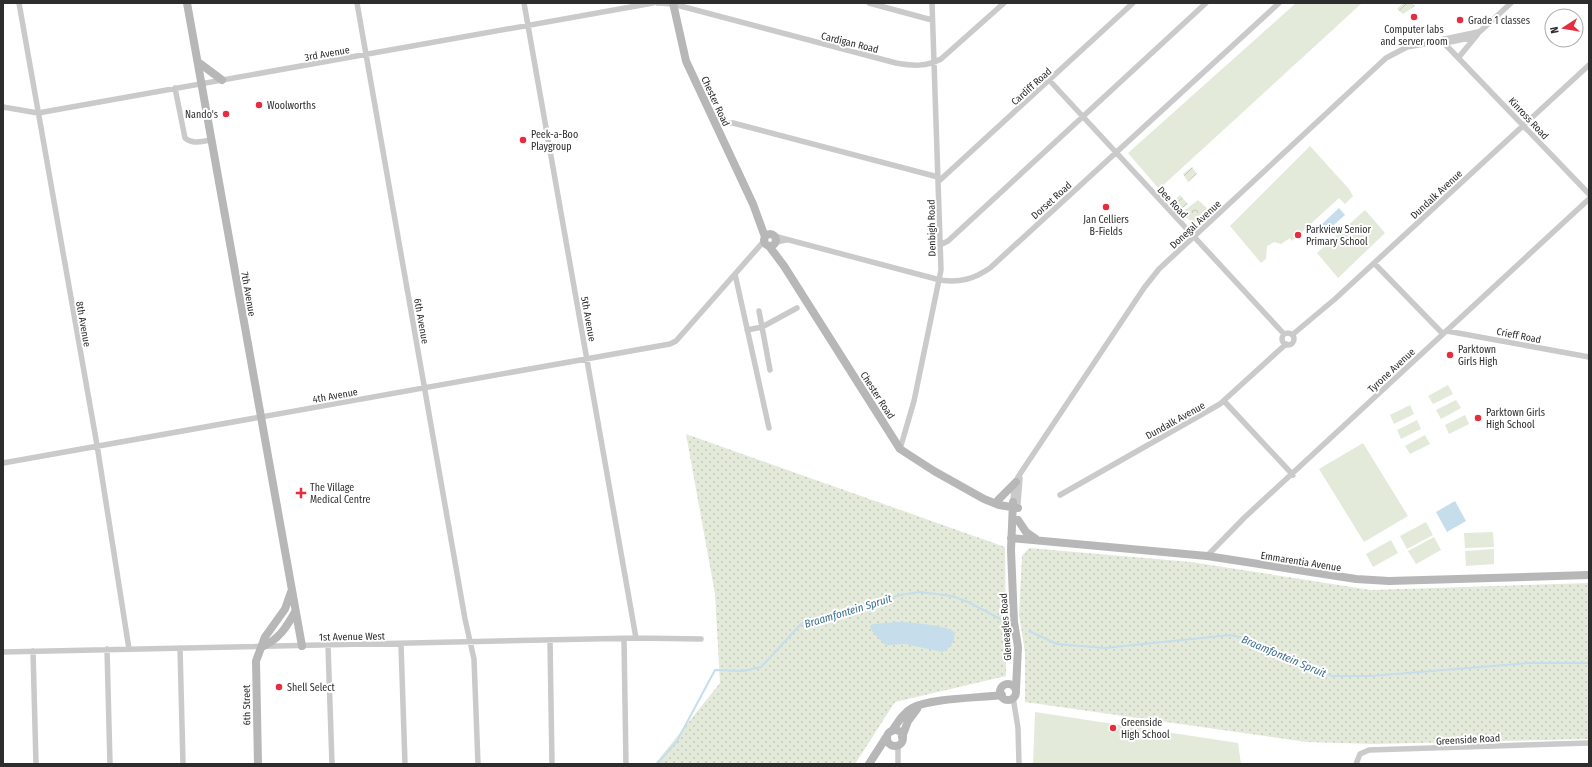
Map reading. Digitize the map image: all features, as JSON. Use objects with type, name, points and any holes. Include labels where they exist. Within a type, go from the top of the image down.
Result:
[{"type":"street","name":"8th Avenue","points":[[19,3],[97,445],[129,649]]},
{"type":"street","name":"7th Avenue","points":[[187,3],[302,646]]},
{"type":"street","name":"6th Avenue","points":[[356,3],[465,619],[474,659],[478,764]]},
{"type":"street","name":"5th Avenue","points":[[524,3],[636,638]]},
{"type":"street","name":"3rd Avenue","points":[[3,107],[38,113],[653,3]]},
{"type":"street","points":[[657,3],[673,3]]},
{"type":"street","name":"Cardigan Road","points":[[673,3],[896,63],[917,66],[933,63],[950,52],[1004,3]]},
{"type":"street","name":"Chester Road","points":[[673,3],[686,61],[770,241],[784,266],[900,449],[934,471],[988,501],[1016,505]]},
{"type":"street","points":[[870,3],[932,20]]},
{"type":"street","name":"Denbigh Road","points":[[900,449],[914,401],[940,280],[939,179],[933,63],[932,3]]},
{"type":"street","name":"Cardiff Road","points":[[939,179],[1050,81],[1133,3]]},
{"type":"street","points":[[940,245],[948,241],[1206,3]]},
{"type":"street","name":"Donegal Avenue","points":[[1458,56],[1478,33],[1511,3]]},
{"type":"street","name":"Dorset Road","points":[[770,241],[789,239],[952,282],[965,280],[980,275],[990,268],[1277,4]]},
{"type":"street","name":"Donegal Avenue","points":[[1016,505],[1016,482],[1020,474],[1152,276],[1386,58],[1403,48],[1478,33]]},
{"type":"street","name":"Kinross Road","points":[[1444,41],[1589,194]]},
{"type":"street","points":[[198,62],[222,80]]},
{"type":"street","name":"Dundalk Avenue","points":[[1292,334],[1374,263],[1589,65]]},
{"type":"street","name":"Dee Road","points":[[1050,81],[1284,334]]},
{"type":"street","points":[[175,88],[185,138],[189,142],[212,140]]},
{"type":"street","points":[[714,122],[733,123],[939,179]]},
{"type":"street","name":"Tyrone Avenue","points":[[1207,556],[1244,518],[1589,199]]},
{"type":"street","points":[[769,428],[735,274],[754,252],[770,241]]},
{"type":"street","points":[[1374,263],[1445,332]]},
{"type":"street","name":"4th Avenue","points":[[3,463],[97,445],[587,360],[670,344],[676,341],[735,274]]},
{"type":"street","points":[[747,330],[762,327],[797,308]]},
{"type":"street","points":[[758,311],[770,370]]},
{"type":"street","name":"Crieff Road","points":[[1445,332],[1589,357]]},
{"type":"street","points":[[1284,334],[1292,334],[1293,342],[1286,344],[1282,339],[1284,334]]},
{"type":"street","name":"Dundalk Avenue","points":[[1060,495],[1198,418],[1224,401],[1286,344]]},
{"type":"street","points":[[1224,401],[1293,474]]},
{"type":"street","name":"Donegal Avenue","points":[[1016,505],[1020,474]]},
{"type":"street","points":[[1012,528],[1000,503],[1016,482]]},
{"type":"street","name":"Gleneagles Road","points":[[1014,693],[1018,647],[1014,622],[1012,581],[1014,538],[1018,520],[1016,505]]},
{"type":"street","name":"Gleneagles Road","points":[[1014,538],[1012,528],[1016,505]]},
{"type":"street","points":[[1018,520],[1026,532],[1038,540]]},
{"type":"street","name":"Emmarentia Avenue","points":[[1014,538],[1207,556],[1356,579],[1389,582],[1589,575]]},
{"type":"street","name":"7th Avenue","points":[[262,648],[265,637],[287,604],[291,588]]},
{"type":"street","points":[[262,648],[274,641],[284,631],[295,612]]},
{"type":"street","name":"1st Avenue West","points":[[3,652],[106,649],[262,648],[328,645],[636,638],[700,639]]},
{"type":"street","points":[[624,639],[626,764]]},
{"type":"street","points":[[550,641],[552,764]]},
{"type":"street","points":[[401,644],[405,764]]},
{"type":"street","points":[[328,645],[332,764]]},
{"type":"street","points":[[180,648],[183,764]]},
{"type":"street","name":"6th Street","points":[[258,764],[256,666],[262,648]]},
{"type":"street","points":[[106,649],[110,764]]},
{"type":"street","points":[[33,651],[36,764]]},
{"type":"street","name":"Gleneagles Road","points":[[1005,685],[1016,673]]},
{"type":"street","points":[[1002,695],[1002,688],[1005,685],[1012,685],[1018,728],[1019,764]]},
{"type":"street","points":[[869,764],[889,734],[908,711],[938,702],[1002,695],[1008,699],[1014,693]]},
{"type":"street","points":[[878,751],[901,742],[911,716],[921,706]]},
{"type":"street","points":[[889,734],[899,731],[902,737]]},
{"type":"street","points":[[889,734],[888,741],[895,745]]},
{"type":"street","name":"Greenside Road","points":[[1356,764],[1360,754],[1369,750],[1589,743]]},
{"type":"street","points":[[895,745],[898,764]]},
{"type":"green space","points":[[1296,3],[1362,3],[1159,189],[1128,153]]},
{"type":"green space","points":[[1403,3],[1412,3],[1415,6],[1403,14],[1397,9]]},
{"type":"green space","points":[[1310,146],[1349,189],[1353,196],[1345,204],[1339,198],[1292,241],[1290,238],[1281,244],[1274,242],[1267,246],[1266,259],[1261,263],[1230,226]]},
{"type":"green space","points":[[1192,167],[1197,174],[1188,182],[1183,174]]},
{"type":"green space","points":[[1180,195],[1188,204],[1179,211],[1172,202]]},
{"type":"green space","points":[[1198,200],[1210,211],[1198,222],[1195,222],[1181,213]]},
{"type":"green space","points":[[1365,210],[1385,233],[1338,278],[1317,253]]},
{"type":"green space","points":[[1448,385],[1453,394],[1433,404],[1428,396]]},
{"type":"green space","points":[[1456,400],[1461,408],[1441,419],[1436,410]]},
{"type":"green space","points":[[1410,405],[1414,414],[1394,424],[1390,415]]},
{"type":"green space","points":[[1465,415],[1469,424],[1449,434],[1445,425]]},
{"type":"green space","points":[[1417,420],[1421,429],[1401,439],[1397,430]]},
{"type":"green space","points":[[686,434],[1005,547],[1006,676],[895,702],[855,764],[655,764],[720,683],[715,594]]},
{"type":"green space","points":[[1425,435],[1430,444],[1410,454],[1405,446]]},
{"type":"green space","points":[[1363,443],[1408,516],[1364,542],[1319,469]]},
{"type":"green space","points":[[1426,522],[1433,535],[1407,549],[1400,536]]},
{"type":"green space","points":[[1493,532],[1494,547],[1465,548],[1464,533]]},
{"type":"green space","points":[[1434,537],[1441,550],[1416,564],[1408,551]]},
{"type":"green space","points":[[1391,540],[1398,553],[1373,567],[1366,554]]},
{"type":"green space","points":[[1029,548],[1191,562],[1371,590],[1589,583],[1589,739],[1374,744],[1307,742],[1025,702],[1025,652],[1019,615],[1022,556]]},
{"type":"green space","points":[[1494,549],[1494,564],[1466,566],[1465,551]]},
{"type":"green space","name":"Greenside High School","points":[[1035,712],[1238,743],[1241,764],[1033,764]]},
{"type":"water","points":[[1339,208],[1345,215],[1328,230],[1322,224]]},
{"type":"water","points":[[1455,501],[1466,521],[1447,532],[1436,512]]},
{"type":"water","points":[[896,622],[928,624],[945,628],[955,633],[954,640],[948,649],[942,652],[905,644],[888,645],[884,644],[872,631],[870,626],[873,624]]},
{"type":"waterway","name":"Braamfontein Spruit","points":[[657,764],[677,741],[715,670],[743,671],[761,667],[802,623],[900,595],[920,592],[952,596],[968,602],[1008,623]]},
{"type":"waterway","name":"Braamfontein Spruit","points":[[1029,631],[1057,644],[1105,648],[1230,635],[1244,638],[1278,655],[1332,676],[1371,676],[1528,663],[1589,663]]},
{"type":"place","name":"Computer labs and server room","points":[[1414,17]]},
{"type":"place","name":"Grade 1 classes","points":[[1460,20]]},
{"type":"place","name":"Woolworths","points":[[259,105]]},
{"type":"place","name":"Nando's","points":[[226,114]]},
{"type":"place","name":"Peek-a-Boo Playgroup","points":[[523,140]]},
{"type":"place","name":"Jan Celliers B-Fields","points":[[1106,207]]},
{"type":"place","name":"Parkview Senior Primary School","points":[[1298,235]]},
{"type":"place","name":"Parktown Girls High","points":[[1450,355]]},
{"type":"place","name":"Parktown Girls High School","points":[[1478,418]]},
{"type":"place","name":"The Village Medical Centre","points":[[301,493]]},
{"type":"place","name":"Shell Select","points":[[279,687]]},
{"type":"place","name":"Greenside High School","points":[[1113,728]]}]
